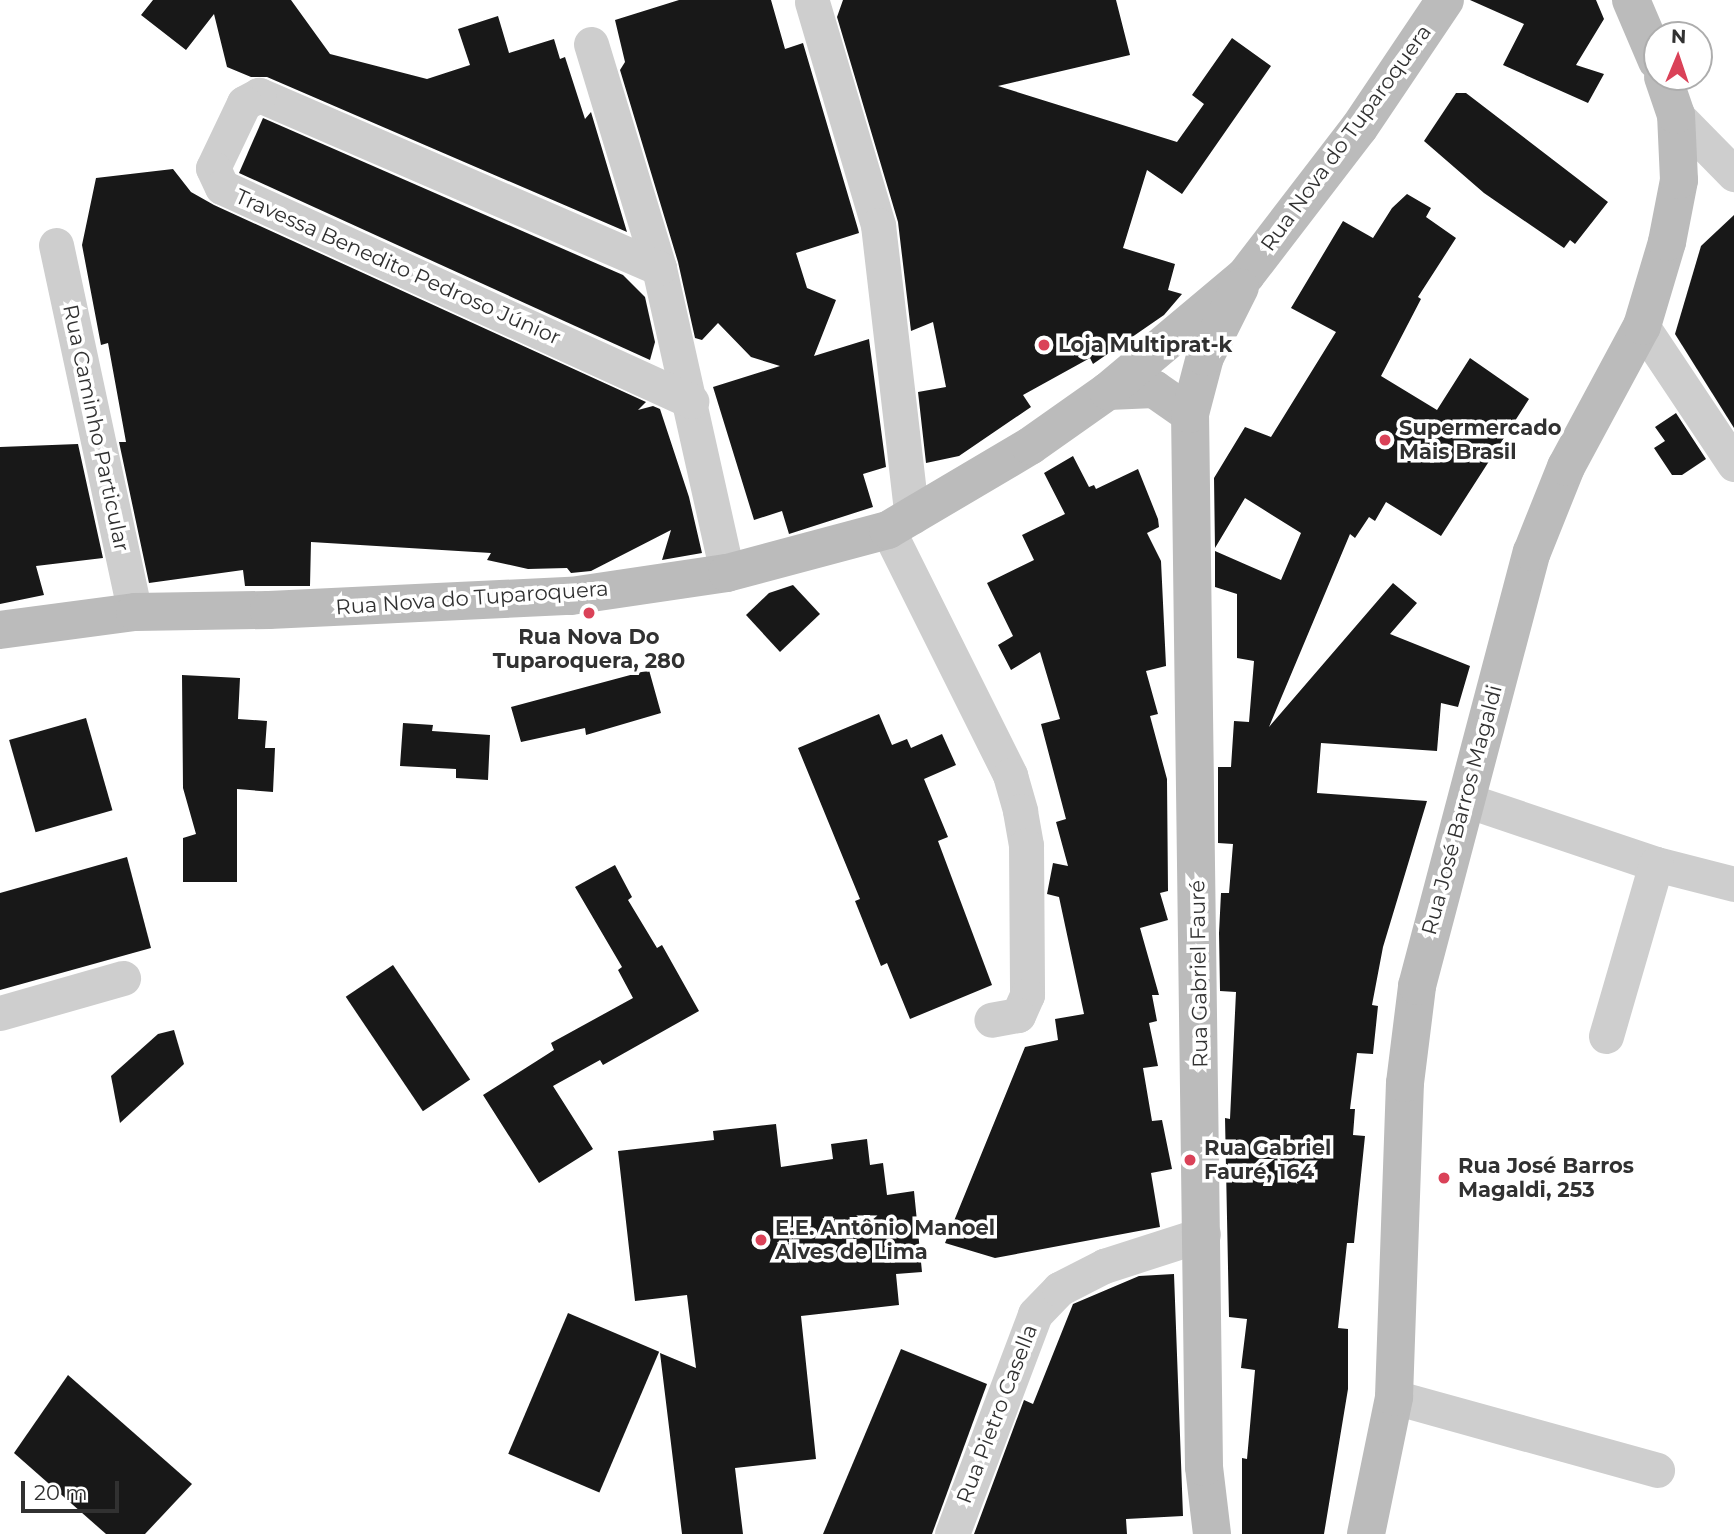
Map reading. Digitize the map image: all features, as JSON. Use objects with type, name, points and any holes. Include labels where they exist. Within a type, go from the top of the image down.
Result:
[{"type":"main road","name":"Rua Nova do Tuparoquera","points":[[1190,414],[1205,357],[1245,275],[1359,128],[1446,0]]},
{"type":"main road","points":[[1632,0],[1643,27]]},
{"type":"main road","name":"Rua José Barros Magaldi","points":[[1366,1534],[1394,1397],[1405,1083],[1415,1000],[1433,913],[1469,801],[1510,622],[1532,552],[1566,467],[1642,326],[1679,180],[1676,115],[1668,91]]},
{"type":"main road","name":"Rua Nova do Tuparoquera","points":[[0,631],[135,612],[269,610],[571,596],[727,573],[900,524],[1030,446],[1108,391],[1245,275]]},
{"type":"main road","points":[[1108,391],[1154,390],[1190,414]]},
{"type":"main road","name":"Rua Gabriel Fauré","points":[[1190,414],[1204,1467],[1212,1534]]},
{"type":"street","points":[[812,2],[878,225],[900,524],[1010,775],[1026,845],[1027,995],[1018,1015],[991,1020]]},
{"type":"street","points":[[592,44],[659,268],[691,401],[727,573]]},
{"type":"street","name":"Travessa Benedito Pedroso Júnior","points":[[659,268],[259,96],[244,103],[213,168],[222,187],[691,401]]},
{"type":"street","points":[[1676,115],[1734,174]]},
{"type":"street","name":"Rua Caminho Particular","points":[[57,245],[135,612]]},
{"type":"street","points":[[1642,326],[1734,464]]},
{"type":"street","points":[[1469,801],[1656,864],[1734,884]]},
{"type":"street","points":[[1606,1036],[1656,864]]},
{"type":"street","points":[[0,1013],[123,978]]},
{"type":"street","name":"Rua Pietro Casella","points":[[952,1534],[1035,1314],[1059,1289],[1104,1266],[1203,1234]]},
{"type":"street","points":[[1394,1397],[1657,1470]]},
{"type":"building","points":[[153,0],[291,0],[330,54],[427,79],[470,65],[458,29],[498,16],[509,53],[554,39],[560,59],[565,57],[585,119],[591,112],[627,232],[267,77],[251,77],[227,67],[214,14],[186,50],[141,15]]},
{"type":"building","points":[[679,0],[771,0],[785,49],[803,43],[859,233],[796,253],[807,288],[836,300],[814,356],[869,339],[886,467],[863,474],[873,507],[789,534],[782,511],[754,520],[713,387],[780,366],[751,357],[718,323],[702,340],[695,338],[678,262],[620,70],[625,62],[615,20]]},
{"type":"building","points":[[843,0],[1116,0],[1130,55],[998,86],[1177,142],[1204,104],[1192,95],[1232,38],[1271,66],[1182,194],[1147,170],[1123,248],[1175,264],[1168,290],[1182,294],[1164,315],[1093,364],[1090,358],[1023,395],[1031,407],[959,456],[926,463],[918,392],[946,387],[933,322],[911,331],[898,222],[837,17]]},
{"type":"building","points":[[1470,0],[1596,0],[1604,19],[1576,65],[1604,74],[1588,103],[1503,65],[1524,24]]},
{"type":"building","points":[[1456,93],[1466,93],[1608,202],[1575,244],[1570,240],[1564,248],[1484,193],[1424,141]]},
{"type":"building","points":[[263,118],[623,275],[645,297],[655,342],[650,360],[239,173]]},
{"type":"building","points":[[173,169],[191,192],[214,205],[646,402],[638,410],[653,406],[660,409],[689,497],[702,553],[662,560],[671,530],[591,571],[571,573],[567,568],[528,569],[487,560],[491,553],[311,542],[310,586],[245,586],[243,570],[149,583],[119,442],[126,442],[108,343],[101,345],[82,245],[96,178]]},
{"type":"building","points":[[1407,194],[1431,208],[1426,217],[1456,238],[1418,297],[1421,299],[1381,376],[1437,410],[1470,358],[1529,399],[1441,536],[1386,502],[1375,521],[1369,517],[1355,538],[1350,534],[1269,727],[1393,583],[1417,603],[1390,634],[1470,666],[1458,707],[1441,703],[1437,751],[1321,743],[1317,793],[1427,801],[1383,947],[1372,1005],[1378,1006],[1373,1054],[1357,1053],[1350,1109],[1355,1109],[1353,1135],[1365,1136],[1354,1243],[1347,1243],[1338,1328],[1348,1329],[1348,1389],[1324,1534],[1242,1534],[1242,1458],[1247,1459],[1255,1370],[1241,1368],[1247,1319],[1229,1317],[1225,1118],[1230,1119],[1236,992],[1220,991],[1221,893],[1229,893],[1233,844],[1218,843],[1218,767],[1231,767],[1234,721],[1249,722],[1254,661],[1237,658],[1237,594],[1215,587],[1215,551],[1281,580],[1301,533],[1245,498],[1215,548],[1214,478],[1245,427],[1271,437],[1336,332],[1291,308],[1343,221],[1373,238],[1392,208]]},
{"type":"building","points":[[1734,215],[1734,428],[1675,334],[1701,246]]},
{"type":"building","points":[[1676,413],[1706,459],[1682,475],[1672,475],[1654,448],[1665,441],[1655,427]]},
{"type":"building","points":[[78,444],[103,558],[36,566],[44,595],[0,604],[0,447]]},
{"type":"building","points":[[1073,456],[1089,487],[1094,485],[1096,489],[1138,469],[1158,519],[1159,527],[1147,533],[1161,561],[1166,666],[1146,671],[1158,714],[1150,716],[1167,779],[1168,891],[1160,893],[1168,920],[1140,928],[1159,995],[1152,995],[1157,1021],[1149,1023],[1158,1066],[1143,1068],[1152,1121],[1162,1120],[1172,1169],[1151,1173],[1160,1227],[995,1258],[945,1243],[1025,1047],[1058,1040],[1055,1019],[1084,1014],[1059,897],[1047,894],[1053,863],[1068,866],[1056,822],[1066,819],[1041,724],[1060,719],[1040,652],[1011,670],[998,645],[1013,636],[987,583],[1034,560],[1022,535],[1065,514],[1044,473]]},
{"type":"building","points":[[793,585],[820,614],[780,652],[746,615],[769,593]]},
{"type":"building","points":[[649,670],[661,713],[586,735],[585,728],[521,742],[511,707]]},
{"type":"building","points":[[182,675],[240,678],[238,719],[267,721],[265,748],[275,748],[273,792],[237,789],[237,882],[183,882],[183,838],[196,834],[183,788]]},
{"type":"building","points":[[879,714],[892,745],[907,739],[911,748],[942,734],[956,765],[924,779],[948,837],[938,841],[992,985],[910,1019],[887,963],[881,966],[855,901],[860,899],[798,748]]},
{"type":"building","points":[[86,718],[112,810],[36,832],[9,740]]},
{"type":"building","points":[[403,723],[433,725],[432,731],[490,735],[488,780],[456,778],[456,769],[400,766]]},
{"type":"building","points":[[127,857],[151,948],[0,990],[0,893]]},
{"type":"building","points":[[615,865],[632,897],[628,900],[657,948],[662,945],[699,1011],[603,1065],[600,1060],[553,1086],[593,1149],[539,1183],[483,1095],[554,1050],[551,1043],[633,998],[618,970],[622,967],[575,887]]},
{"type":"building","points":[[393,965],[470,1079],[423,1111],[346,997]]},
{"type":"building","points":[[174,1030],[184,1064],[120,1123],[111,1076],[158,1034]]},
{"type":"building","points":[[776,1124],[781,1167],[833,1159],[831,1144],[867,1139],[870,1165],[883,1163],[887,1195],[914,1191],[922,1272],[896,1274],[899,1305],[801,1316],[816,1459],[735,1468],[743,1534],[682,1534],[660,1353],[696,1368],[687,1295],[635,1301],[618,1151],[714,1140],[713,1131]]},
{"type":"building","points":[[1174,1274],[1183,1516],[1126,1519],[1127,1534],[974,1534],[1024,1400],[1033,1404],[1073,1304],[1139,1276]]},
{"type":"building","points":[[568,1313],[659,1352],[599,1493],[508,1454]]},
{"type":"building","points":[[901,1349],[987,1384],[932,1534],[823,1534]]},
{"type":"building","points":[[68,1375],[192,1484],[145,1534],[106,1534],[14,1453]]},
{"type":"place","name":"Loja Multiprat-k","points":[[1044,345]]},
{"type":"place","name":"Supermercado Mais Brasil","points":[[1385,440]]},
{"type":"place","name":"Rua Nova Do Tuparoquera, 280","points":[[589,613]]},
{"type":"place","name":"Rua Gabriel Fauré, 164","points":[[1190,1160]]},
{"type":"place","name":"Rua José Barros Magaldi, 253","points":[[1444,1178]]},
{"type":"place","name":"E.E. Antônio Manoel Alves de Lima","points":[[761,1240]]}]
